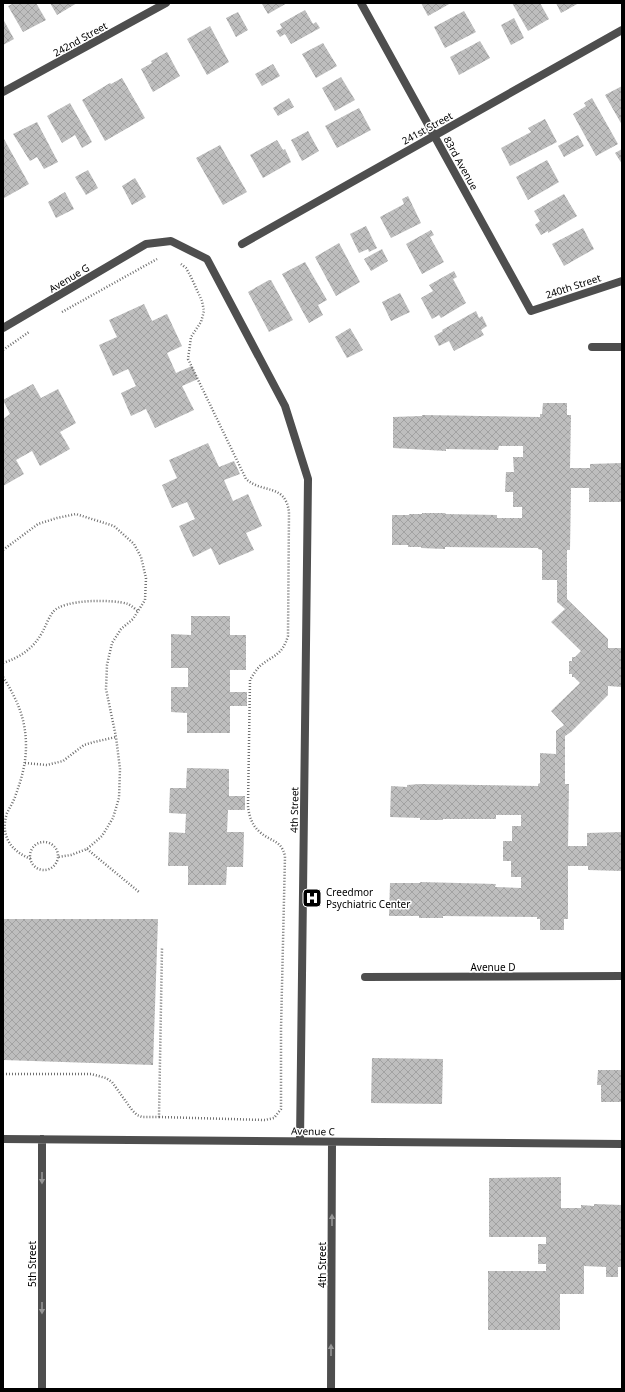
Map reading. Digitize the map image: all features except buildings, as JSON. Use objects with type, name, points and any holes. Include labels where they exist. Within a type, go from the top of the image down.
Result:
[{"type":"street","name":"242nd Street","points":[[3,92],[166,3]]},
{"type":"street","name":"83rd Avenue","points":[[362,3],[531,311]]},
{"type":"street","name":"241st Street","points":[[242,244],[622,30]]},
{"type":"street","name":"4th Street","points":[[146,244],[171,241],[207,259],[285,406],[308,479],[300,1141]]},
{"type":"street","name":"Avenue G","points":[[3,328],[146,244]]},
{"type":"street","name":"240th Street","points":[[531,311],[622,281]]},
{"type":"street","points":[[592,347],[622,347]]},
{"type":"street","name":"Avenue D","points":[[365,976],[622,976]]},
{"type":"street","name":"Avenue C","points":[[3,1139],[622,1144]]},
{"type":"street","name":"5th Street","points":[[42,1139],[42,1389]]},
{"type":"street","name":"4th Street","points":[[331,1389],[332,1142]]},
{"type":"path","points":[[56,316],[159,258]]},
{"type":"path","points":[[3,1074],[91,1074],[106,1078],[112,1082],[132,1110],[137,1115],[142,1117],[265,1120],[274,1118],[282,1109],[285,856],[284,850],[280,844],[261,833],[254,825],[250,817],[248,806],[250,680],[259,667],[281,651],[285,646],[288,636],[288,503],[277,492],[252,484],[246,479],[188,359],[190,337],[201,322],[204,310],[202,301],[191,277],[186,268],[177,261]]},
{"type":"path","points":[[3,350],[29,331]]},
{"type":"path","points":[[3,550],[38,524],[76,514],[114,526],[134,544],[141,557],[146,578],[145,600],[133,619],[120,628],[112,643],[107,665],[106,689],[116,737],[120,769],[119,798],[113,818],[102,836],[87,849],[71,855],[58,857]]},
{"type":"path","points":[[3,663],[26,652],[38,641],[54,610],[66,604],[89,601],[109,601],[128,605],[138,611]]},
{"type":"path","points":[[3,677],[15,697],[24,725],[26,746],[25,763],[20,782],[14,800],[7,814],[4,828],[7,840],[15,851],[31,858]]},
{"type":"path","points":[[25,763],[47,765],[63,761],[84,745],[116,737]]},
{"type":"path","points":[[43,842],[52,845],[55,848],[58,857],[55,865],[47,870],[43,870],[35,866],[31,858],[32,850],[39,843],[43,842]]},
{"type":"path","points":[[87,849],[140,892]]},
{"type":"path","points":[[159,1117],[162,948]]},
{"type":"place","name":"Creedmor Psychiatric Center","points":[[312,898]]}]
